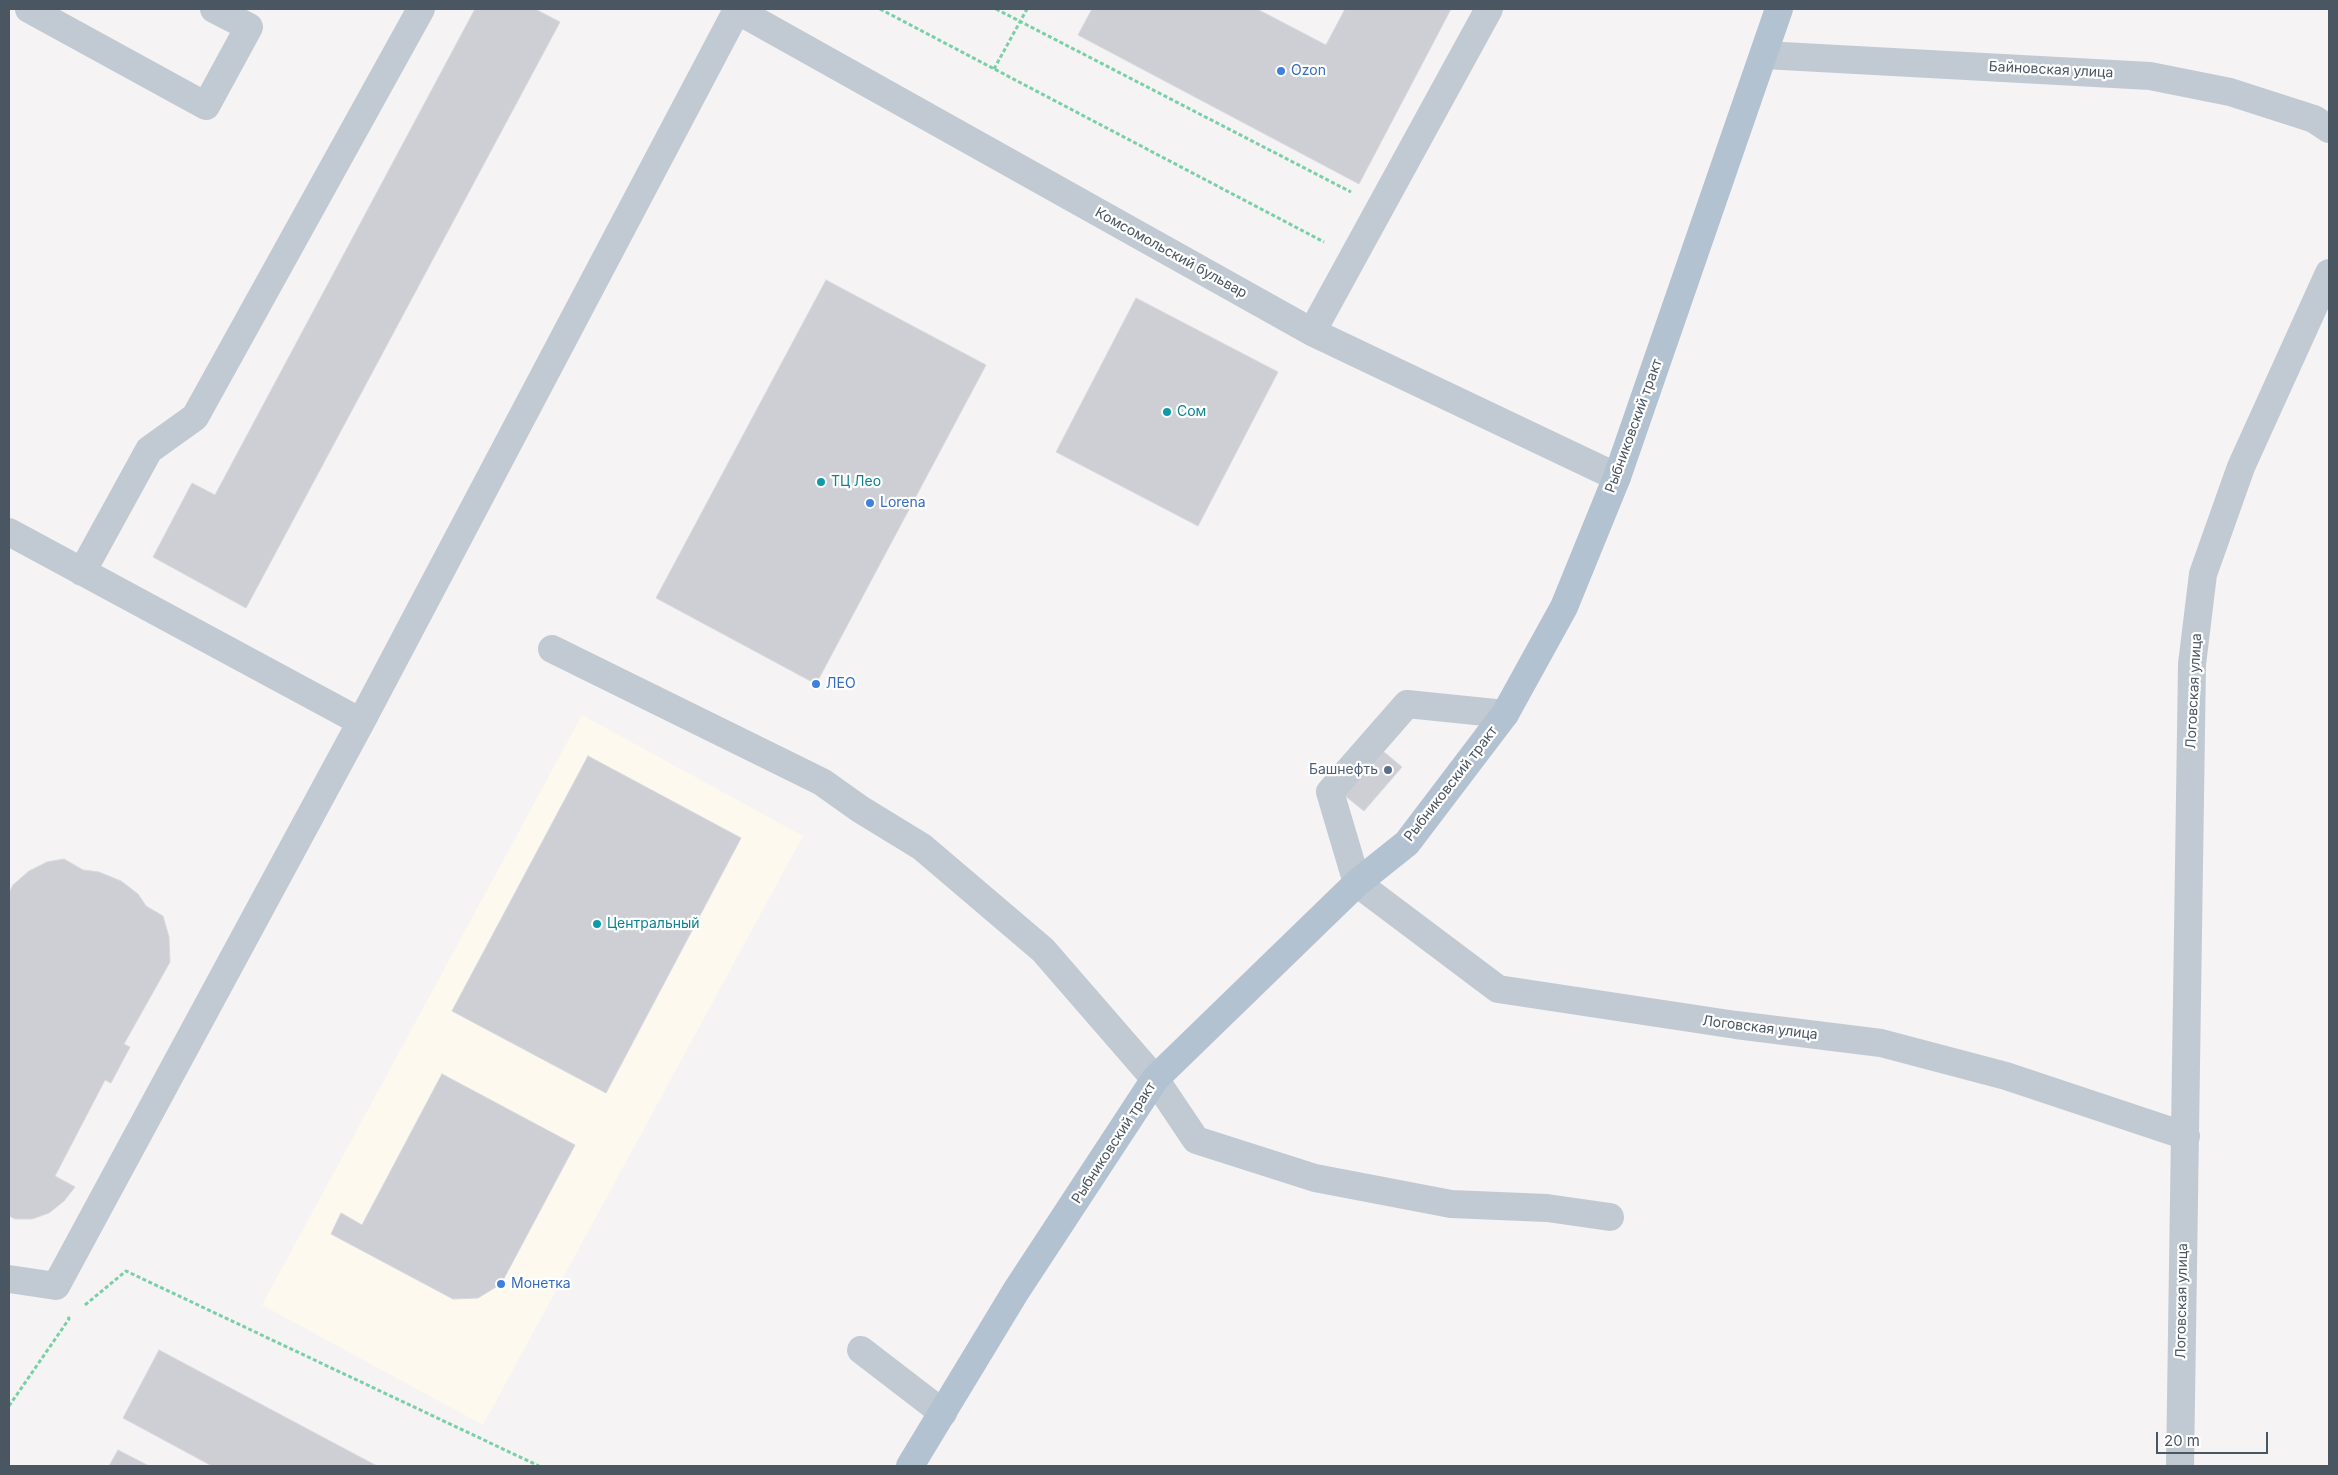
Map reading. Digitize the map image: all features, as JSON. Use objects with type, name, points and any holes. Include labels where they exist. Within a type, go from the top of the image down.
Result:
[{"type":"main road","name":"Рыбниковский тракт","points":[[910,1466],[1022,1283],[1155,1079],[1357,884],[1407,843],[1505,714],[1564,607],[1617,477],[1779,9]]},
{"type":"street","points":[[29,9],[206,106],[249,27],[214,9]]},
{"type":"street","points":[[82,572],[149,450],[195,417],[420,9]]},
{"type":"street","points":[[9,1279],[56,1286],[361,722],[736,9]]},
{"type":"street","name":"Комсомольский бульвар","points":[[736,9],[1312,332],[1617,477]]},
{"type":"street","points":[[1312,332],[1489,9]]},
{"type":"street","name":"Байновская улица","points":[[1764,55],[2150,76],[2230,92],[2314,119],[2329,129]]},
{"type":"street","name":"Логовская улица","points":[[2180,1466],[2192,664],[2203,574],[2240,467],[2329,273]]},
{"type":"street","points":[[9,532],[361,722]]},
{"type":"street","points":[[552,649],[822,782],[860,809],[922,847],[1043,950],[1155,1079],[1196,1140],[1315,1178],[1450,1204],[1547,1208],[1610,1217]]},
{"type":"street","points":[[1357,884],[1330,792],[1349,770],[1407,704],[1505,714]]},
{"type":"street","name":"Логовская улица","points":[[1357,884],[1498,989],[1595,1006],[1881,1043],[2006,1076],[2186,1136]]},
{"type":"street","points":[[861,1350],[943,1413]]},
{"type":"path","points":[[880,9],[1353,258]]},
{"type":"path","points":[[996,9],[1380,207]]},
{"type":"path","points":[[994,69],[1027,9]]},
{"type":"path","points":[[84,1307],[126,1271],[539,1466]]},
{"type":"path","points":[[56,1286],[69,1318]]},
{"type":"path","points":[[9,1406],[69,1318],[76,1313]]},
{"type":"shaded area","points":[[582,715],[803,836],[483,1425],[262,1305]]},
{"type":"building","points":[[475,9],[535,9],[560,22],[246,608],[153,557],[192,483],[215,495]]},
{"type":"building","points":[[1092,9],[1257,9],[1326,45],[1345,9],[1451,9],[1359,184],[1078,35]]},
{"type":"building","name":"ТЦ Лео","points":[[826,280],[986,365],[816,684],[656,598]]},
{"type":"building","name":"Сом","points":[[1136,298],[1278,372],[1198,526],[1056,452]]},
{"type":"building","points":[[1377,746],[1402,767],[1364,811],[1339,791]]},
{"type":"building","name":"Центральный","points":[[588,756],[741,838],[606,1093],[452,1011]]},
{"type":"building","points":[[64,859],[83,870],[99,872],[121,881],[138,894],[146,906],[163,916],[169,937],[170,962],[124,1044],[130,1047],[111,1083],[105,1080],[55,1176],[75,1187],[64,1201],[49,1213],[32,1219],[15,1219],[9,1216],[9,893],[13,885],[29,871],[47,862]]},
{"type":"building","points":[[442,1074],[575,1145],[501,1284],[478,1298],[453,1299],[331,1234],[341,1213],[362,1225]]},
{"type":"building","points":[[159,1350],[377,1466],[212,1466],[123,1418]]},
{"type":"building","points":[[118,1450],[149,1466],[109,1466]]},
{"type":"place","name":"Ozon","points":[[1281,71]]},
{"type":"place","name":"Сом","points":[[1167,412]]},
{"type":"place","name":"ТЦ Лео","points":[[821,482]]},
{"type":"place","name":"Lorena","points":[[870,503]]},
{"type":"place","name":"ЛЕО","points":[[816,684]]},
{"type":"place","name":"Башнефть","points":[[1388,770]]},
{"type":"place","name":"Центральный","points":[[597,924]]},
{"type":"place","name":"Монетка","points":[[501,1284]]}]
